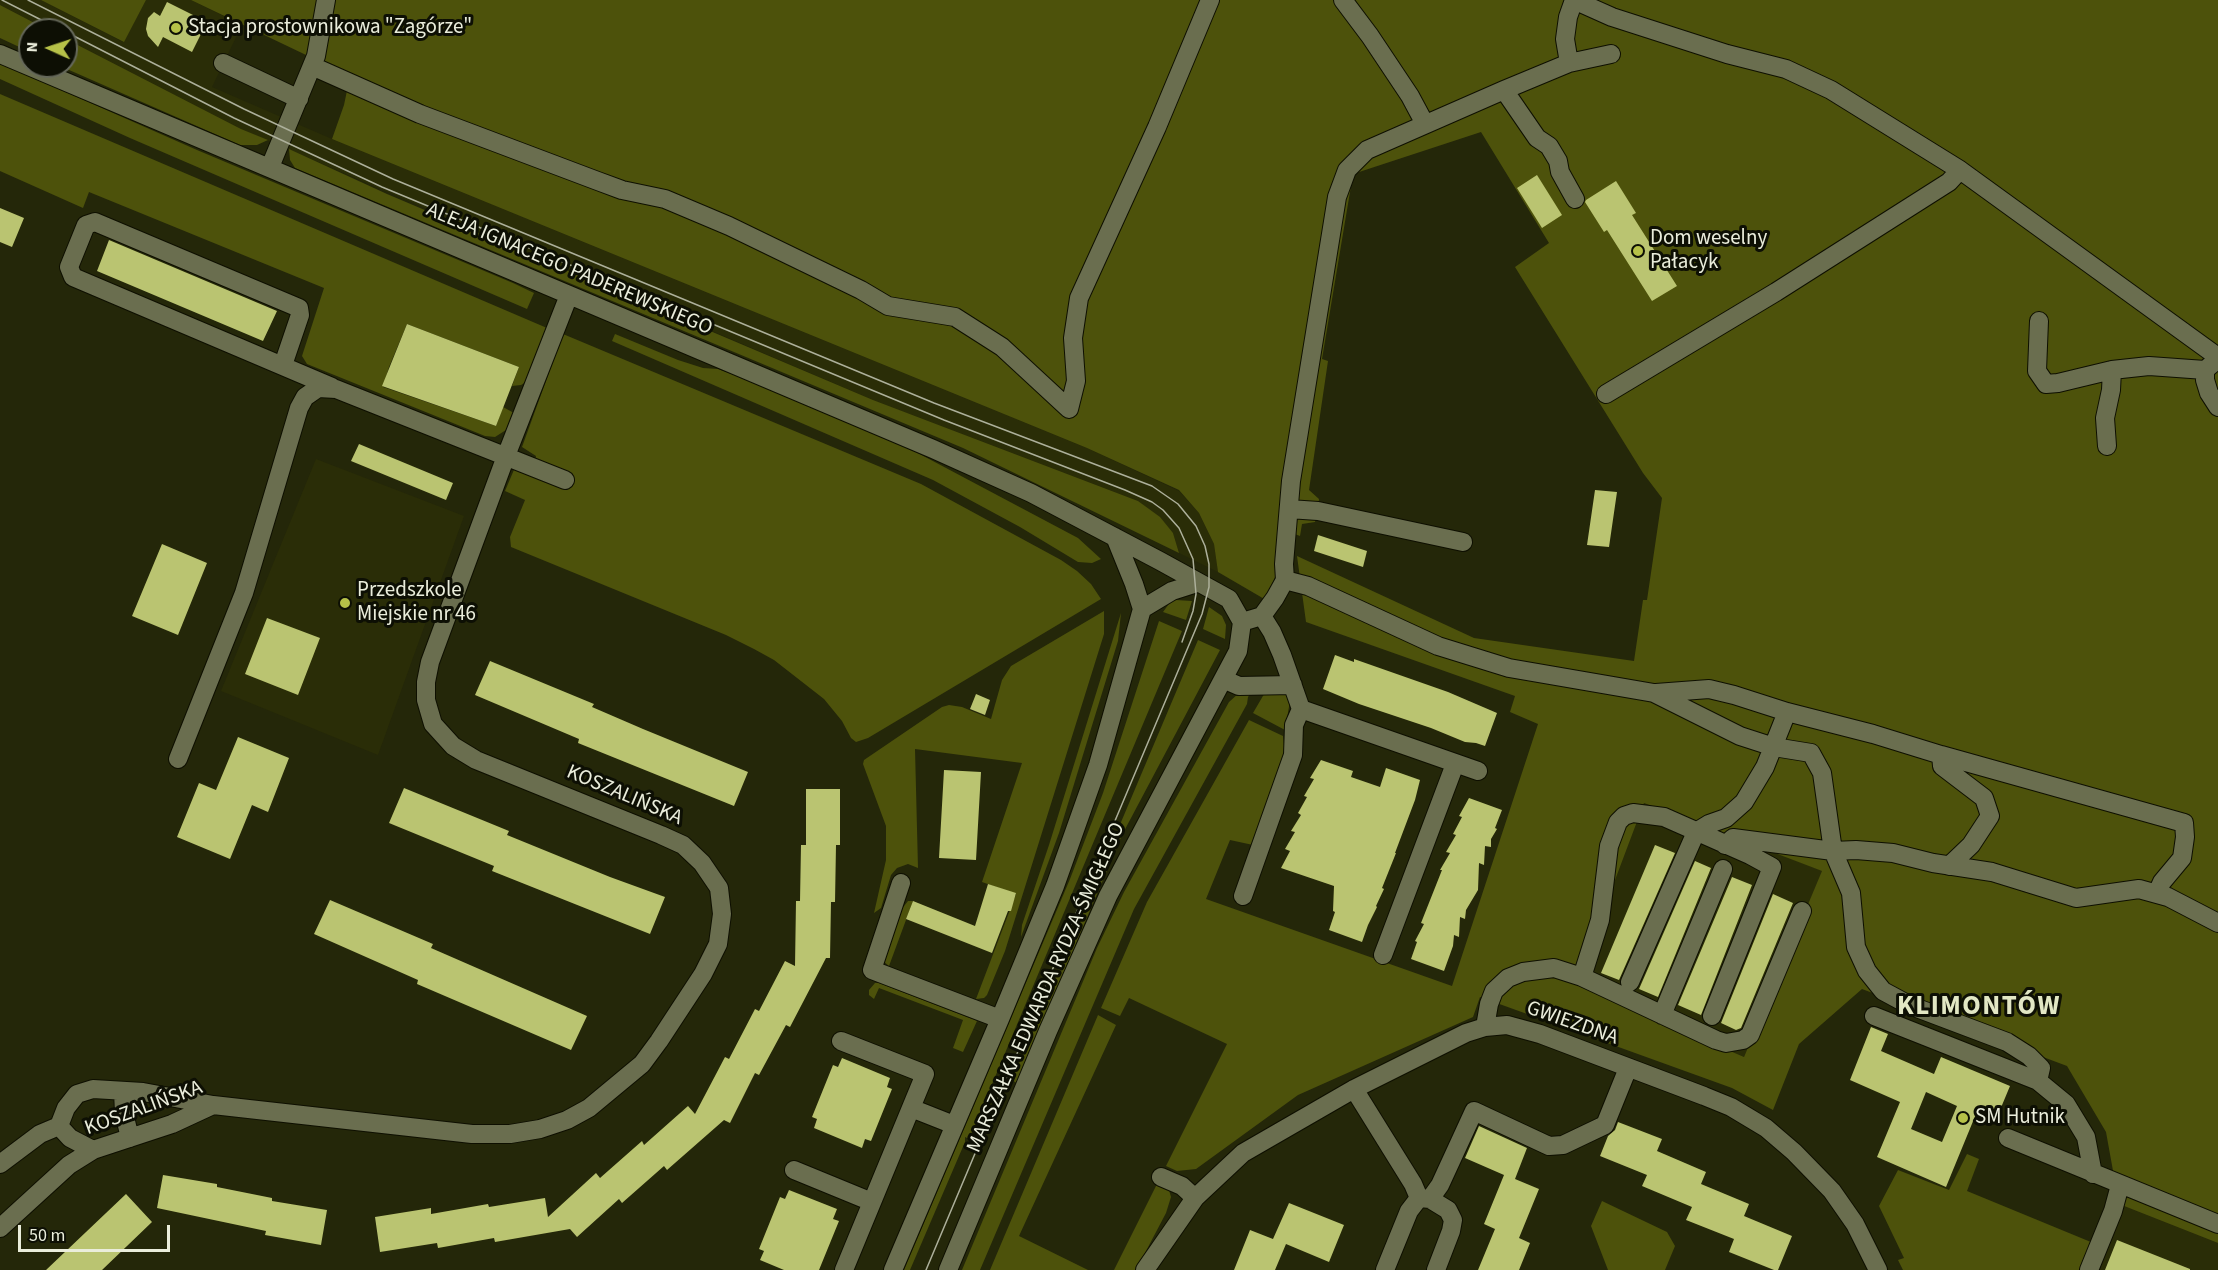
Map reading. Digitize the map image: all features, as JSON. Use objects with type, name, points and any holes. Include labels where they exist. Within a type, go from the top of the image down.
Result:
[{"type":"street","points":[[270,167],[316,57],[326,0]]},
{"type":"street","points":[[312,66],[420,114],[595,180],[622,190],[665,199],[729,226],[888,306],[955,318],[1002,347],[1069,409],[1076,381],[1073,338],[1079,298],[1157,127],[1210,0]]},
{"type":"street","points":[[1343,0],[1396,76],[1425,124]]},
{"type":"street","points":[[1569,63],[1565,39],[1568,17],[1574,0],[1623,20],[1727,54],[1786,69],[1831,90],[1960,170],[2214,362]]},
{"type":"street","name":"ALEJA IGNACEGO PADEREWSKIEGO","points":[[0,54],[933,449],[1031,493],[1115,537]]},
{"type":"street","points":[[1115,537],[1229,599],[1242,622],[1262,616],[1285,580],[1284,564],[1291,481],[1337,197],[1347,171],[1367,150],[1425,124],[1569,63],[1611,54]]},
{"type":"street","points":[[223,63],[299,99]]},
{"type":"street","points":[[1504,90],[1537,138],[1549,146],[1575,199]]},
{"type":"street","points":[[1606,394],[1795,280],[1949,182],[1960,170]]},
{"type":"street","points":[[283,365],[300,315],[299,308],[95,222],[86,225],[69,267],[73,277],[336,389],[565,480]]},
{"type":"street","name":"KOSZALIŃSKA","points":[[0,1228],[69,1165],[93,1150],[172,1124],[213,1105],[472,1134],[510,1134],[540,1129],[567,1120],[589,1108],[642,1064],[681,1009],[718,944],[722,914],[719,888],[702,863],[683,845],[476,760],[453,746],[433,724],[426,700],[426,682],[430,662],[506,456],[569,295]]},
{"type":"street","points":[[2039,321],[2037,371],[2046,384],[2112,370],[2214,362]]},
{"type":"street","points":[[2214,362],[2205,380],[2209,393],[2218,407]]},
{"type":"street","points":[[2107,446],[2104,418],[2111,390],[2112,370]]},
{"type":"street","points":[[178,759],[244,593],[299,408],[305,397],[318,388],[336,389]]},
{"type":"street","points":[[1289,509],[1318,511],[1463,542]]},
{"type":"street","points":[[1115,537],[1142,609],[1172,591],[1197,583]]},
{"type":"street","points":[[1285,580],[1308,586],[1437,646],[1509,668],[1654,693],[1708,689],[2184,823],[2182,858],[2162,882],[2157,893]]},
{"type":"street","name":"MARSZAŁKA EDWARDA RYDZA-ŚMIGŁEGO","points":[[893,1270],[1055,886],[1098,765],[1142,609]]},
{"type":"street","points":[[1243,896],[1293,755],[1294,725],[1301,709],[1272,632],[1262,616]]},
{"type":"street","name":"MARSZAŁKA EDWARDA RYDZA-ŚMIGŁEGO","points":[[948,1270],[1048,1031],[1108,896],[1238,651],[1242,622]]},
{"type":"street","points":[[1223,679],[1239,686],[1293,685]]},
{"type":"street","points":[[1654,693],[1740,736],[1774,747],[1811,753],[1822,773],[1833,851],[1851,894],[1856,947],[1867,971],[1883,991],[1908,1005],[2007,1042],[2041,1068],[2038,1081]]},
{"type":"street","points":[[1301,709],[1478,771]]},
{"type":"street","points":[[1630,982],[1696,832],[1726,818],[1743,802],[1765,767],[1787,712]]},
{"type":"street","points":[[1941,755],[1942,766],[1984,798],[1990,816],[1971,845],[1949,866]]},
{"type":"street","points":[[1383,955],[1455,764]]},
{"type":"street","points":[[1582,977],[1600,920],[1610,846],[1618,822],[1624,816],[1633,813],[1664,817],[1772,867],[1712,1016]]},
{"type":"street","points":[[1725,845],[1733,838],[1833,851],[1893,853],[1949,866],[1992,872],[2076,898],[2139,889],[2157,893],[2218,922]]},
{"type":"street","points":[[1662,1015],[1723,869]]},
{"type":"street","points":[[901,883],[872,970],[1000,1019]]},
{"type":"street","points":[[1485,1027],[1494,991],[1508,978],[1523,972],[1554,968],[1582,977],[1716,1040],[1726,1043],[1743,1040],[1750,1035],[1802,911]]},
{"type":"street","points":[[1875,1016],[2038,1081],[2066,1104],[2086,1137],[2093,1174]]},
{"type":"street","name":"GWIEZDNA","points":[[1145,1270],[1195,1198],[1243,1153],[1354,1089],[1466,1033],[1485,1027],[1507,1025],[1540,1034],[1731,1107],[1766,1128],[1794,1152],[1832,1191],[1855,1224],[1874,1269]]},
{"type":"street","points":[[841,1041],[925,1074],[844,1270]]},
{"type":"street","points":[[1385,1270],[1408,1211],[1440,1185],[1474,1111],[1550,1146],[1563,1145],[1605,1125],[1628,1068]]},
{"type":"street","points":[[0,1164],[40,1134],[59,1126],[66,1108],[76,1094],[93,1089],[142,1092],[213,1105]]},
{"type":"street","points":[[1354,1089],[1424,1199],[1448,1210],[1453,1220],[1436,1270]]},
{"type":"street","points":[[123,1091],[124,1113],[130,1138]]},
{"type":"street","points":[[911,1108],[954,1125]]},
{"type":"street","points":[[59,1126],[70,1138],[93,1150]]},
{"type":"street","points":[[2008,1138],[2218,1224]]},
{"type":"street","points":[[794,1170],[872,1202]]},
{"type":"street","points":[[1161,1177],[1182,1186],[1195,1198]]},
{"type":"street","points":[[2089,1270],[2113,1211],[2120,1185]]},
{"type":"shaded area","points":[[0,0],[41,0],[76,18],[25,18],[0,5]]},
{"type":"shaded area","points":[[146,0],[191,0],[242,25],[212,87],[332,139],[1087,448],[1179,491],[1199,513],[1214,544],[1218,572],[1179,553],[1173,533],[1138,501],[873,400],[241,129],[78,45],[78,19],[123,42]]},
{"type":"shaded area","name":"Przedszkole Miejskie nr 46","points":[[316,459],[464,516],[378,755],[221,691]]},
{"type":"shaded area","points":[[1644,803],[1823,871],[1744,1057],[1576,984]]},
{"type":"shaded area","points":[[2119,1204],[2218,1243],[2218,1270],[2095,1270]]},
{"type":"green space","points":[[41,0],[146,0],[124,42]]},
{"type":"green space","points":[[191,0],[2218,0],[2218,1243],[2119,1204],[2106,1132],[2067,1066],[1862,989],[1799,1044],[1773,1110],[1732,1088],[1480,997],[1473,1017],[1298,1095],[1196,1169],[1177,1171],[1166,1166],[1227,1044],[1129,998],[1120,1016],[1101,1008],[1147,902],[1249,720],[1283,736],[1285,754],[1253,845],[1230,840],[1206,899],[1452,986],[1538,724],[1510,712],[1515,696],[1306,622],[1297,556],[1474,638],[1634,661],[1643,600],[1647,600],[1662,498],[1643,473],[1515,267],[1549,243],[1481,132],[1353,174],[1322,359],[1328,361],[1309,490],[1319,499],[1318,511],[1315,522],[1302,524],[1300,536],[1281,529],[1275,577],[1266,600],[1218,572],[1214,544],[1199,513],[1179,490],[1087,448],[332,139],[344,105],[350,76]],"holes":[[[1644,803],[1822,871],[1744,1057],[1576,984]]]},
{"type":"green space","points":[[0,5],[25,18],[18,18],[18,46],[0,38]]},
{"type":"green space","points":[[78,45],[241,129],[268,140],[257,145],[240,145],[78,74]]},
{"type":"green space","points":[[0,63],[18,71],[18,78],[34,78],[534,293],[527,309],[130,138],[0,79]]},
{"type":"green space","points":[[0,94],[547,328],[526,382],[521,385],[512,386],[519,367],[407,324],[389,367],[383,387],[496,426],[503,407],[514,413],[506,430],[495,437],[485,436],[307,364],[302,356],[324,288],[89,192],[83,208],[0,171]]},
{"type":"green space","points":[[289,149],[387,194],[873,400],[1138,501],[1160,517],[1173,533],[1179,553],[963,448],[295,168],[290,160]]},
{"type":"green space","points":[[563,334],[921,484],[1061,560],[1091,584],[1101,599],[868,738],[856,742],[824,699],[774,660],[726,635],[511,547],[510,537],[525,500],[505,491],[516,465],[535,461],[536,456],[522,447]]},
{"type":"green space","points":[[615,334],[678,360],[737,376],[914,451],[1078,538],[1101,559],[1092,563],[1078,562],[1020,527],[933,480],[612,341]]},
{"type":"green space","points":[[1171,601],[1192,601],[1186,620],[1163,612]]},
{"type":"green space","points":[[1209,607],[1222,616],[1226,625],[1225,639],[1203,629]]},
{"type":"green space","points":[[1104,611],[1104,634],[1005,951],[987,995],[976,999],[1016,894],[982,882],[1022,763],[915,749],[918,868],[908,864],[897,868],[891,875],[881,908],[874,913],[886,860],[886,826],[863,764],[864,760],[942,707],[949,705],[962,707],[991,719],[1002,680],[1011,666]]},
{"type":"green space","points":[[1121,613],[1118,641],[1059,833],[1021,937],[1022,925]]},
{"type":"green space","points":[[1159,621],[1182,631],[969,1139],[965,1137],[965,1142],[910,1270],[904,1270],[1070,879],[1103,793]]},
{"type":"green space","points":[[1198,640],[1220,650],[1122,835],[1017,1083],[1012,1080]]},
{"type":"green space","points":[[1267,689],[1286,693],[1290,701],[1285,730],[1253,713]]},
{"type":"green space","points":[[1252,691],[1134,909],[980,1270],[962,1270],[1097,948],[1124,892],[1229,702],[1239,693]]},
{"type":"green space","points":[[908,901],[913,901],[889,966],[883,961],[897,915]]},
{"type":"green space","points":[[875,983],[977,1021],[963,1052],[953,1048],[963,1020],[879,988],[874,999],[869,995],[869,990]]},
{"type":"green space","points":[[1098,1015],[1116,1025],[1019,1236],[1088,1270],[990,1270]]},
{"type":"green space","points":[[1967,1154],[1979,1159],[1967,1191],[2103,1247],[2095,1270],[1903,1270],[1898,1260],[1904,1258],[1879,1206],[1898,1170],[1949,1190]]},
{"type":"green space","points":[[1158,1182],[1169,1190],[1171,1197],[1166,1213],[1136,1270],[1114,1270]]},
{"type":"green space","points":[[1602,1201],[1667,1232],[1675,1246],[1665,1270],[1608,1270],[1591,1226]]},
{"type":"building","name":"Stacja prostownikowa \"Zagórze\"","points":[[167,2],[207,22],[192,52],[163,37],[158,47],[148,36],[146,29],[148,18],[154,12],[160,16]]},
{"type":"building","points":[[1537,175],[1562,215],[1542,228],[1517,188]]},
{"type":"building","name":"Dom weselny Pałacyk","points":[[1616,181],[1636,213],[1632,215],[1677,286],[1652,301],[1607,230],[1604,232],[1585,202]]},
{"type":"building","points":[[0,208],[24,218],[12,247],[0,242]]},
{"type":"building","points":[[109,240],[277,311],[263,341],[97,271]]},
{"type":"building","points":[[407,324],[519,367],[496,426],[382,386]]},
{"type":"building","points":[[359,444],[453,483],[446,500],[351,461]]},
{"type":"building","points":[[1595,490],[1617,492],[1609,547],[1587,545]]},
{"type":"building","points":[[1318,535],[1367,551],[1363,567],[1314,551]]},
{"type":"building","points":[[162,544],[207,563],[178,635],[132,616]]},
{"type":"building","points":[[267,618],[320,638],[298,695],[245,674]]},
{"type":"building","points":[[1335,655],[1354,662],[1354,659],[1448,692],[1497,713],[1485,746],[1465,742],[1323,689]]},
{"type":"building","points":[[490,661],[594,704],[592,707],[643,729],[748,772],[734,806],[578,743],[579,739],[475,695]]},
{"type":"building","points":[[976,694],[990,700],[985,715],[970,709]]},
{"type":"building","points":[[238,737],[289,758],[268,812],[252,805],[230,859],[177,837],[199,783],[216,790]]},
{"type":"building","points":[[1321,760],[1353,771],[1351,777],[1380,787],[1386,768],[1420,780],[1415,800],[1382,888],[1384,889],[1362,942],[1329,930],[1335,912],[1333,911],[1334,886],[1281,868],[1290,851],[1285,849],[1295,832],[1291,831],[1301,815],[1298,813],[1307,797],[1304,796],[1314,779],[1310,778]]},
{"type":"building","points":[[944,770],[981,772],[976,860],[939,858]]},
{"type":"building","points":[[404,788],[509,831],[507,835],[665,897],[650,934],[492,871],[494,866],[389,823]]},
{"type":"building","points":[[806,789],[840,789],[840,845],[836,845],[835,902],[831,902],[830,958],[826,958],[790,1027],[786,1025],[759,1075],[755,1073],[730,1123],[724,1120],[667,1170],[664,1166],[622,1203],[619,1199],[577,1237],[570,1229],[495,1242],[494,1238],[438,1248],[437,1243],[380,1252],[375,1217],[431,1208],[431,1214],[488,1204],[489,1207],[545,1198],[548,1217],[596,1173],[600,1178],[642,1141],[644,1145],[688,1106],[695,1114],[725,1057],[729,1059],[755,1009],[759,1011],[785,961],[795,966],[796,901],[800,901],[801,845],[806,845]]},
{"type":"building","points":[[1469,798],[1502,810],[1495,828],[1497,829],[1491,839],[1491,847],[1485,846],[1484,865],[1479,863],[1478,890],[1466,910],[1465,919],[1460,917],[1459,937],[1454,935],[1453,946],[1444,971],[1411,959],[1417,942],[1415,941],[1424,924],[1421,923],[1442,870],[1440,870],[1450,853],[1446,852],[1456,835],[1453,834],[1462,817],[1459,816]]},
{"type":"building","points":[[1655,845],[1675,853],[1619,980],[1601,973]]},
{"type":"building","points":[[1695,861],[1711,868],[1658,997],[1639,989]]},
{"type":"building","points":[[1732,877],[1752,885],[1701,1015],[1678,1005]]},
{"type":"building","points":[[988,884],[1016,893],[1011,911],[1008,911],[992,953],[906,919],[913,901],[975,926]]},
{"type":"building","points":[[1773,894],[1793,903],[1741,1028],[1736,1030],[1721,1023]]},
{"type":"building","points":[[330,900],[433,944],[431,948],[587,1016],[571,1050],[417,984],[418,980],[314,934]]},
{"type":"building","name":"SM Hutnik","points":[[1871,1027],[1888,1034],[1881,1051],[1934,1074],[1941,1057],[2010,1086],[1995,1122],[1976,1114],[1946,1187],[1877,1157],[1900,1102],[1850,1080]],"holes":[[[1926,1092],[1957,1106],[1942,1142],[1911,1129]]]},
{"type":"building","points":[[842,1058],[890,1078],[887,1087],[892,1089],[871,1141],[865,1139],[862,1148],[814,1128],[817,1119],[812,1117],[833,1065],[838,1067]]},
{"type":"building","points":[[1618,1122],[1662,1139],[1657,1151],[1706,1172],[1701,1184],[1749,1204],[1744,1216],[1792,1236],[1778,1270],[1729,1252],[1734,1239],[1686,1220],[1692,1207],[1642,1186],[1647,1175],[1600,1156],[1608,1136],[1615,1130]]},
{"type":"building","points":[[1479,1126],[1527,1148],[1515,1179],[1539,1189],[1519,1238],[1530,1243],[1519,1270],[1478,1270],[1495,1229],[1484,1224],[1504,1175],[1465,1158]]},
{"type":"building","points":[[163,1175],[217,1184],[217,1187],[272,1198],[272,1201],[327,1210],[321,1245],[265,1235],[266,1231],[157,1208]]},
{"type":"building","points":[[789,1190],[837,1209],[833,1219],[839,1221],[819,1270],[784,1270],[760,1260],[764,1251],[759,1249],[780,1197],[785,1199]]},
{"type":"building","points":[[126,1194],[152,1222],[102,1270],[46,1270]]},
{"type":"building","points":[[1289,1203],[1344,1225],[1329,1262],[1286,1244],[1275,1270],[1234,1270],[1250,1230],[1273,1239]]},
{"type":"building","points":[[2117,1240],[2190,1269],[2190,1270],[2105,1270]]},
{"type":"tram line","points":[[2,0],[37,18]]},
{"type":"tram line","points":[[28,0],[244,109],[393,179],[934,403],[1152,486],[1178,504],[1196,526],[1205,546],[1209,564],[1209,587],[1202,614],[926,1270]]},
{"type":"tram line","points":[[78,38],[234,118],[382,187],[944,420],[1152,502],[1163,510],[1179,528],[1193,559],[1196,594],[1193,611],[1182,642]]},
{"type":"place","name":"Stacja prostownikowa \"Zagórze\"","points":[[176,28]]},
{"type":"place","name":"Dom weselny Pałacyk","points":[[1638,251]]},
{"type":"place","name":"Przedszkole Miejskie nr 46","points":[[345,603]]},
{"type":"place","name":"SM Hutnik","points":[[1963,1118]]},
{"type":"district","name":"KLIMONTÓW","points":[[1979,1008]]}]
